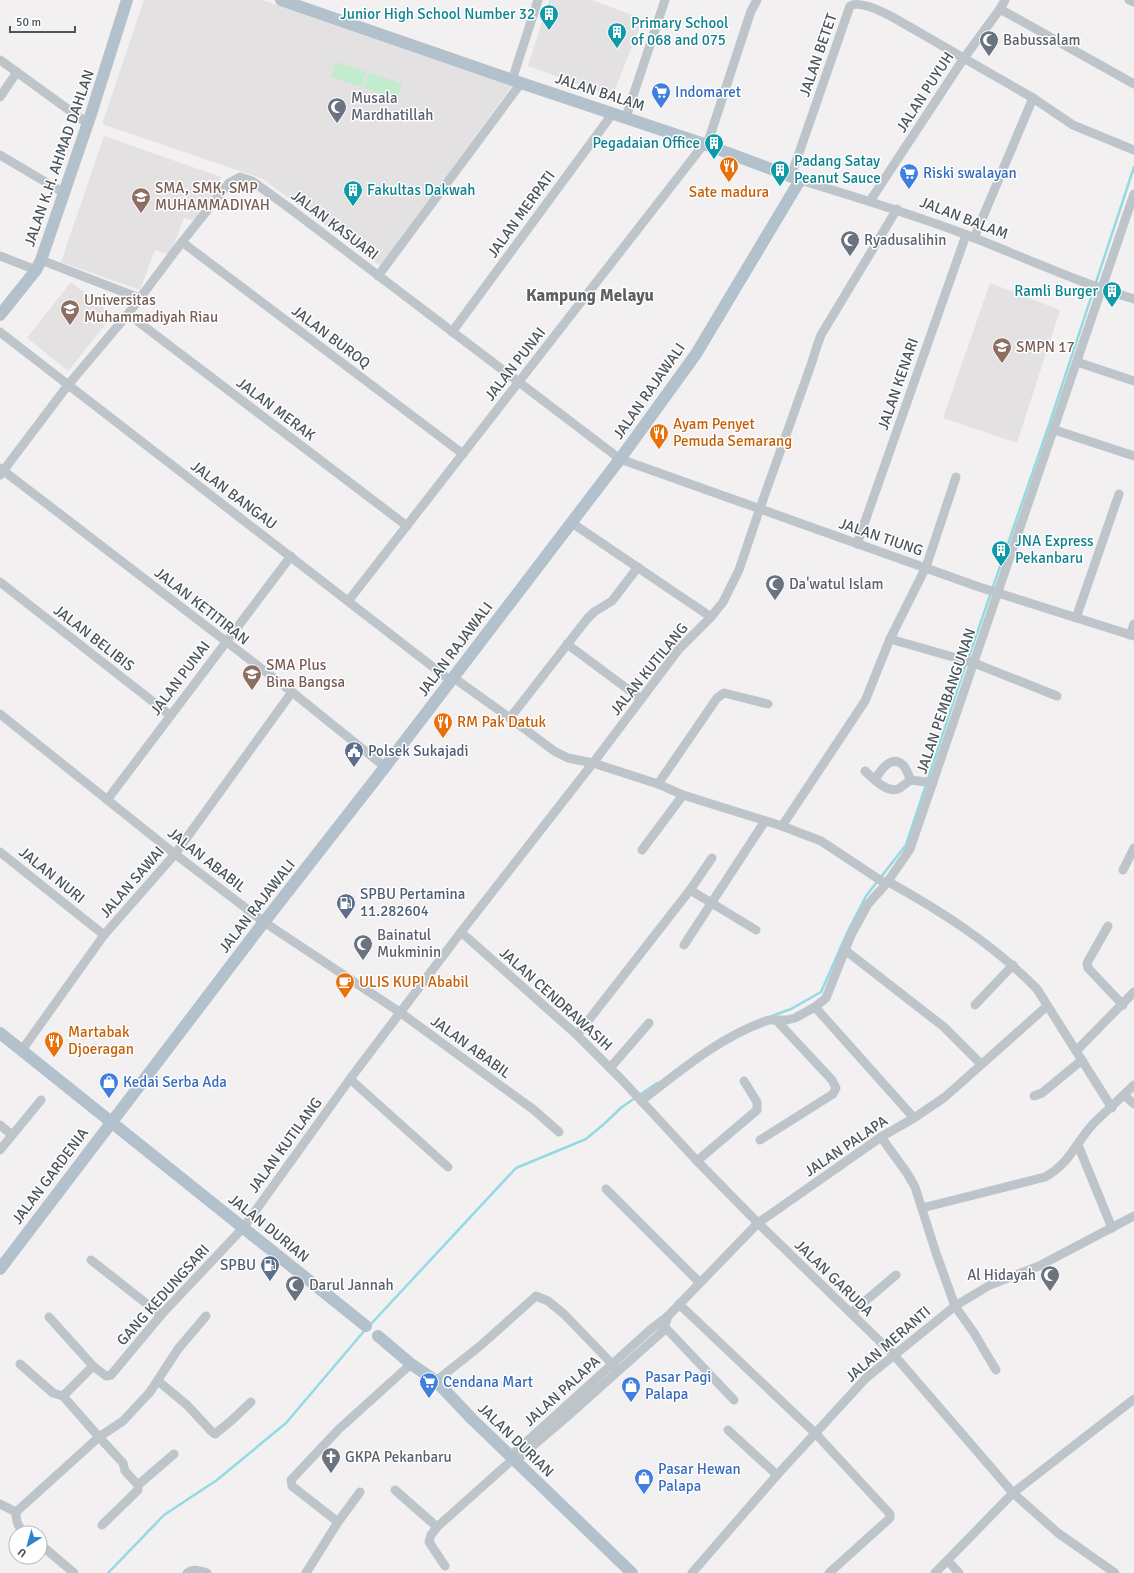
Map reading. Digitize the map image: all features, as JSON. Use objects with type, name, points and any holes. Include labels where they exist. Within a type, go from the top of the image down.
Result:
[{"type":"main road","name":"JALAN BALAM","points":[[281,0],[517,82],[705,144],[796,178]]},
{"type":"main road","name":"JALAN K.H. AHMAD DAHLAN","points":[[0,315],[38,265],[88,123],[124,1]]},
{"type":"main road","name":"JALAN RAJAWALI","points":[[111,1122],[264,922],[385,768],[620,459],[696,354],[796,178]]},
{"type":"main road","name":"JALAN DURIAN","points":[[0,1033],[366,1326]]},
{"type":"main road","name":"JALAN GARDENIA","points":[[0,1269],[111,1122]]},
{"type":"main road","name":"JALAN DURIAN","points":[[378,1336],[412,1364],[436,1381],[472,1419],[632,1573]]},
{"type":"street","points":[[378,276],[517,82],[538,0]]},
{"type":"street","points":[[626,118],[665,0]]},
{"type":"street","name":"JALAN PUNAI","points":[[349,600],[705,144],[751,11],[757,0]]},
{"type":"street","name":"JALAN PUYUH","points":[[870,201],[964,58],[1005,0]]},
{"type":"street","points":[[1129,0],[1134,2]]},
{"type":"street","name":"JALAN BETET","points":[[796,178],[850,3],[860,2],[876,8],[964,58],[1033,98],[1073,125],[1131,149]]},
{"type":"street","points":[[1000,9],[1134,84]]},
{"type":"street","points":[[0,60],[88,123]]},
{"type":"street","points":[[0,97],[17,72]]},
{"type":"street","name":"JALAN KENARI","points":[[857,544],[970,236],[1033,98]]},
{"type":"street","name":"JALAN MERPATI","points":[[452,332],[614,113]]},
{"type":"street","points":[[0,155],[64,193]]},
{"type":"street","name":"JALAN KASUARI","points":[[1,471],[68,385],[128,314],[229,183],[240,178],[252,181],[292,210],[620,459]]},
{"type":"street","name":"JALAN BALAM","points":[[796,178],[897,209],[970,236],[1089,285],[1134,299]]},
{"type":"street","name":"JALAN PEMBANGUNAN","points":[[640,1101],[720,1042],[768,1020],[777,1021],[796,1018],[822,1002],[829,993],[854,929],[868,904],[904,858],[913,843],[931,783],[972,662],[1055,430],[1134,194]]},
{"type":"street","name":"JALAN KUTILANG","points":[[243,1228],[350,1079],[461,932],[593,763],[679,649],[711,617],[723,602],[739,570],[821,335],[897,209]]},
{"type":"street","name":"JALAN BUROQ","points":[[182,242],[463,454]]},
{"type":"street","points":[[0,256],[38,265],[139,298]]},
{"type":"street","name":"JALAN MERAK","points":[[128,314],[407,526]]},
{"type":"street","name":"JALAN BANGAU","points":[[0,332],[452,679],[510,718],[554,751],[568,758],[593,763],[658,784],[683,795],[782,826],[821,841],[868,874],[928,904],[981,939],[1037,989],[1112,1108]]},
{"type":"street","points":[[1078,362],[1134,381]]},
{"type":"street","points":[[1055,430],[1134,456]]},
{"type":"street","name":"JALAN TIUNG","points":[[620,459],[979,587],[1132,635]]},
{"type":"street","name":"JALAN KETITIRAN","points":[[1,471],[292,692],[385,768]]},
{"type":"street","points":[[782,826],[865,701],[890,639],[926,567],[956,477]]},
{"type":"street","points":[[1076,618],[1119,494]]},
{"type":"street","points":[[572,523],[711,617]]},
{"type":"street","name":"JALAN PUNAI","points":[[107,800],[291,556]]},
{"type":"street","points":[[510,718],[590,615],[616,598],[638,567]]},
{"type":"street","name":"JALAN BELIBIS","points":[[0,582],[170,715]]},
{"type":"street","points":[[1132,635],[1134,624]]},
{"type":"street","name":"JALAN PEMBANGUNAN","points":[[890,639],[972,662],[1057,696]]},
{"type":"street","points":[[567,644],[641,699]]},
{"type":"street","name":"JALAN SAWAI","points":[[22,1050],[104,935],[175,854],[292,692]]},
{"type":"street","points":[[658,784],[717,698],[724,693],[768,704]]},
{"type":"street","name":"JALAN ABABIL","points":[[0,714],[175,854],[264,922],[401,1013],[534,1110],[559,1132]]},
{"type":"street","points":[[875,780],[886,764],[897,762],[903,766],[915,780]]},
{"type":"street","points":[[865,771],[875,780],[891,790],[897,789],[915,780],[931,783]]},
{"type":"street","points":[[642,850],[683,795]]},
{"type":"street","points":[[684,945],[765,821]]},
{"type":"street","points":[[1123,870],[1134,848]]},
{"type":"street","name":"JALAN NURI","points":[[0,852],[104,935]]},
{"type":"street","points":[[577,1036],[690,890],[712,858]]},
{"type":"street","points":[[690,890],[756,930]]},
{"type":"street","points":[[1108,926],[1087,963],[1088,968],[1123,1005]]},
{"type":"street","name":"JALAN CENDRAWASIH","points":[[461,932],[577,1036],[629,1089]]},
{"type":"street","points":[[845,950],[944,1026],[982,1064]]},
{"type":"street","points":[[975,1005],[1013,966]]},
{"type":"street","points":[[1076,1051],[1123,1005],[1134,992]]},
{"type":"street","name":"JALAN PALAPA","points":[[437,1527],[513,1459],[515,1452],[616,1367],[662,1324],[698,1282],[758,1223],[881,1137],[914,1118],[945,1097],[1047,1006]]},
{"type":"street","points":[[815,1007],[914,1118]]},
{"type":"street","points":[[760,1140],[833,1094],[836,1088],[832,1080],[777,1021]]},
{"type":"street","points":[[610,1068],[649,1022]]},
{"type":"street","points":[[1034,1096],[1042,1093],[1082,1060]]},
{"type":"street","points":[[350,1079],[448,1167]]},
{"type":"street","points":[[697,1161],[757,1110],[757,1102],[744,1081]]},
{"type":"street","points":[[922,1208],[1045,1176],[1056,1170],[1065,1162],[1093,1125],[1134,1085]]},
{"type":"street","name":"JALAN GARUDA","points":[[629,1089],[758,1223],[894,1355],[1013,1493],[1058,1533],[1115,1573]]},
{"type":"street","points":[[1124,1095],[1134,1104]]},
{"type":"street","points":[[0,1150],[41,1100]]},
{"type":"street","points":[[0,1125],[12,1135]]},
{"type":"street","points":[[881,1137],[907,1173],[915,1187],[954,1306],[974,1333],[996,1370]]},
{"type":"street","points":[[1078,1145],[1112,1228]]},
{"type":"street","points":[[606,1189],[698,1282]]},
{"type":"street","name":"JALAN MERANTI","points":[[692,1573],[777,1475],[866,1378],[954,1306],[990,1285],[1039,1266],[1134,1216]]},
{"type":"street","name":"GANG KEDUNGSARI","points":[[93,1366],[103,1375],[111,1375],[161,1315],[243,1228]]},
{"type":"street","points":[[91,1260],[161,1315]]},
{"type":"street","points":[[851,1313],[896,1275]]},
{"type":"street","points":[[436,1381],[480,1346],[536,1296],[548,1300],[564,1314],[616,1367]]},
{"type":"street","points":[[679,1304],[816,1434],[890,1514],[890,1518],[829,1573]]},
{"type":"street","points":[[18,1525],[16,1512],[99,1437],[122,1421],[150,1392],[178,1349],[206,1316]]},
{"type":"street","points":[[49,1317],[93,1366],[63,1396]]},
{"type":"street","points":[[662,1324],[734,1400]]},
{"type":"street","name":"JALAN DURIAN","points":[[366,1326],[378,1336]]},
{"type":"street","points":[[20,1364],[53,1394],[63,1396],[123,1463],[125,1471],[138,1485]]},
{"type":"street","points":[[338,1522],[292,1486],[290,1480],[339,1429],[412,1364]]},
{"type":"street","points":[[158,1381],[187,1405],[215,1434],[251,1402]]},
{"type":"street","points":[[935,1573],[1013,1493],[1134,1399]]},
{"type":"street","points":[[728,1430],[777,1475]]},
{"type":"street","points":[[102,1526],[138,1490],[138,1485],[174,1454]]},
{"type":"street","points":[[395,1490],[437,1527],[431,1535],[429,1542],[445,1566]]},
{"type":"street","points":[[306,1573],[338,1522],[360,1492]]},
{"type":"street","points":[[0,1504],[16,1512]]},
{"type":"street","points":[[48,1551],[74,1573]]},
{"type":"street","points":[[948,1561],[959,1573]]},
{"type":"street","points":[[187,1573],[189,1571],[198,1570],[207,1573]]},
{"type":"shaded area","points":[[144,0],[262,0],[512,86],[380,266],[263,179],[102,124]]},
{"type":"shaded area","points":[[549,0],[592,0],[643,19],[612,97],[528,66]]},
{"type":"shaded area","name":"SMA, SMK, SMP MUHAMMADIYAH","points":[[104,136],[221,177],[210,210],[197,221],[184,218],[170,255],[155,250],[140,290],[61,262]]},
{"type":"shaded area","name":"Universitas Muhammadiyah Riau","points":[[71,282],[113,315],[68,371],[27,338]]},
{"type":"shaded area","name":"SMPN 17","points":[[990,283],[1060,310],[1017,443],[943,418]]},
{"type":"green space","points":[[336,62],[366,72],[362,87],[331,77]]},
{"type":"green space","points":[[369,72],[402,84],[397,99],[364,88]]},
{"type":"waterway","points":[[968,659],[1049,425],[1134,167]]},
{"type":"waterway","points":[[772,1016],[791,1009],[821,992],[848,931],[866,896],[906,845],[966,664]]},
{"type":"waterway","points":[[370,1325],[516,1168],[586,1139],[622,1107],[657,1083]]},
{"type":"waterway","points":[[108,1573],[164,1515],[217,1480],[286,1423],[365,1330]]},
{"type":"place","name":"Junior High School Number 32","points":[[549,31]]},
{"type":"place","name":"Primary School of 068 and 075","points":[[617,49]]},
{"type":"place","name":"Babussalam","points":[[989,57]]},
{"type":"place","name":"Indomaret","points":[[661,109]]},
{"type":"place","name":"Musala Mardhatillah","points":[[337,124]]},
{"type":"place","name":"Pegadaian Office","points":[[714,160]]},
{"type":"place","name":"Sate madura","points":[[729,183]]},
{"type":"place","name":"Padang Satay Peanut Sauce","points":[[780,187]]},
{"type":"place","name":"Riski swalayan","points":[[909,190]]},
{"type":"place","name":"Fakultas Dakwah","points":[[353,207]]},
{"type":"place","name":"SMA, SMK, SMP MUHAMMADIYAH","points":[[141,214]]},
{"type":"place","name":"Ryadusalihin","points":[[850,257]]},
{"type":"place","name":"Ramli Burger","points":[[1112,308]]},
{"type":"place","name":"Universitas Muhammadiyah Riau","points":[[70,326]]},
{"type":"place","name":"SMPN 17","points":[[1002,364]]},
{"type":"place","name":"Ayam Penyet Pemuda Semarang","points":[[659,450]]},
{"type":"place","name":"JNA Express Pekanbaru","points":[[1001,567]]},
{"type":"place","name":"Da'watul Islam","points":[[775,601]]},
{"type":"place","name":"SMA Plus Bina Bangsa","points":[[252,691]]},
{"type":"place","name":"RM Pak Datuk","points":[[443,739]]},
{"type":"place","name":"Polsek Sukajadi","points":[[354,768]]},
{"type":"place","name":"SPBU Pertamina 11.282604","points":[[346,920]]},
{"type":"place","name":"Bainatul Mukminin","points":[[363,961]]},
{"type":"place","name":"ULIS KUPI Ababil","points":[[345,999]]},
{"type":"place","name":"Martabak Djoeragan","points":[[54,1058]]},
{"type":"place","name":"Kedai Serba Ada","points":[[109,1099]]},
{"type":"place","name":"SPBU","points":[[270,1282]]},
{"type":"place","name":"Al Hidayah","points":[[1050,1292]]},
{"type":"place","name":"Darul Jannah","points":[[295,1302]]},
{"type":"place","name":"Cendana Mart","points":[[429,1399]]},
{"type":"place","name":"Pasar Pagi Palapa","points":[[631,1403]]},
{"type":"place","name":"GKPA Pekanbaru","points":[[331,1474]]},
{"type":"place","name":"Pasar Hewan Palapa","points":[[644,1495]]},
{"type":"district","name":"Kampung Melayu","points":[[590,295]]}]
